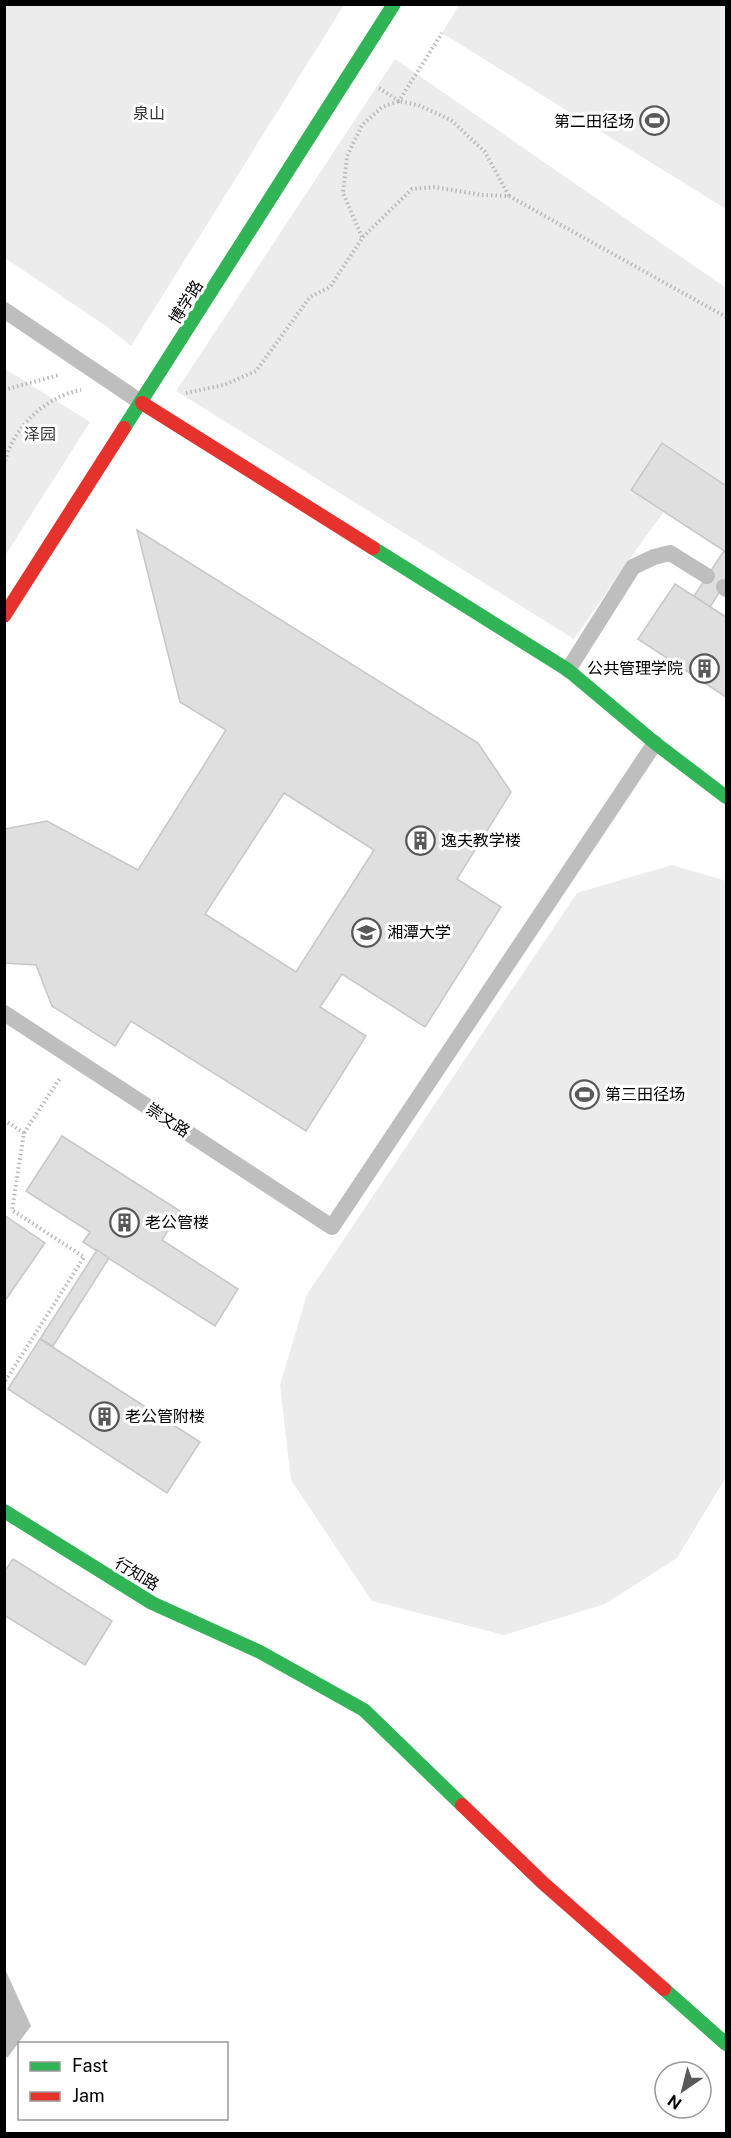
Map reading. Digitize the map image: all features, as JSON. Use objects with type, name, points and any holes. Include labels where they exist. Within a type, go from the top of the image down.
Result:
[{"type":"street","name":"博学路","points":[[4,616],[142,403],[394,4]]},
{"type":"street","points":[[142,403],[568,670],[655,743],[726,796]]},
{"type":"street","name":"行知路","points":[[4,1511],[152,1603],[260,1652],[364,1710],[543,1883],[726,2044]]},
{"type":"lane","points":[[4,310],[142,403]]},
{"type":"lane","points":[[568,670],[633,567],[654,557],[670,553],[707,576]]},
{"type":"lane","name":"崇文路","points":[[4,1013],[332,1227],[655,743]]},
{"type":"path","points":[[363,237],[343,192],[347,156],[362,125],[382,107],[399,101],[442,33]]},
{"type":"path","points":[[370,83],[399,101],[418,105],[451,120],[484,152],[509,196]]},
{"type":"path","points":[[178,395],[224,385],[256,371],[310,297],[330,287],[363,237],[412,189],[435,186],[482,195],[509,196],[726,316]]},
{"type":"path","points":[[4,390],[89,367]]},
{"type":"path","points":[[4,465],[7,447],[28,420],[44,406],[72,391],[114,384]]},
{"type":"path","points":[[4,1383],[84,1257],[12,1210],[24,1133],[61,1076]]},
{"type":"path","points":[[4,1120],[24,1133]]},
{"type":"green space","name":"泉山","points":[[4,5],[344,5],[131,346],[106,326],[5,258]]},
{"type":"green space","name":"第二田径场","points":[[459,5],[726,5],[726,209],[442,33]]},
{"type":"green space","points":[[395,59],[726,288],[726,507],[687,481],[574,639],[176,391]]},
{"type":"green space","name":"泽园","points":[[5,369],[90,422],[5,556]]},
{"type":"green space","name":"第三田径场","points":[[672,865],[726,881],[726,1477],[677,1558],[605,1604],[504,1635],[372,1601],[291,1480],[280,1385],[307,1294],[577,893]]},
{"type":"shaded area","points":[[4,1967],[31,2026],[8,2057],[5,2057]]},
{"type":"building","points":[[662,443],[726,486],[726,552],[631,490]]},
{"type":"building","name":"逸夫教学楼","points":[[137,530],[478,743],[511,792],[457,879],[501,907],[425,1027],[342,974],[320,1007],[366,1036],[306,1131],[131,1021],[115,1046],[52,1006],[36,965],[4,963],[4,829],[47,821],[138,870],[226,730],[180,702]],"holes":[[[284,793],[374,850],[296,972],[205,914]]]},
{"type":"building","points":[[724,551],[726,552],[726,582],[710,607],[694,596]]},
{"type":"building","name":"公共管理学院","points":[[675,584],[726,617],[726,697],[638,639]]},
{"type":"building","name":"老公管楼","points":[[62,1136],[180,1211],[162,1240],[238,1289],[215,1326],[83,1242],[90,1232],[26,1191]]},
{"type":"building","points":[[4,1215],[45,1243],[4,1302]]},
{"type":"building","points":[[97,1250],[109,1258],[53,1346],[40,1339]]},
{"type":"building","name":"老公管附楼","points":[[40,1339],[200,1442],[167,1493],[8,1389]]},
{"type":"building","points":[[13,1559],[112,1621],[85,1665],[4,1615],[4,1572]]},
{"type":"traffic: fast","points":[[124,428],[394,4]]},
{"type":"traffic: fast","points":[[373,548],[568,670],[655,743],[726,797]]},
{"type":"traffic: fast","points":[[4,1511],[152,1603],[260,1652],[364,1710],[462,1805]]},
{"type":"traffic: fast","points":[[664,1989],[726,2044]]},
{"type":"traffic: jam","points":[[142,403],[373,548]]},
{"type":"traffic: jam","points":[[4,616],[124,428]]},
{"type":"traffic: jam","points":[[462,1805],[543,1883],[664,1989]]},
{"type":"place","name":"第二田径场","points":[[655,121]]},
{"type":"place","name":"公共管理学院","points":[[704,668]]},
{"type":"place","name":"逸夫教学楼","points":[[420,840]]},
{"type":"place","name":"湘潭大学","points":[[366,932]]},
{"type":"place","name":"第三田径场","points":[[584,1094]]},
{"type":"place","name":"老公管楼","points":[[124,1222]]},
{"type":"place","name":"老公管附楼","points":[[104,1416]]}]
